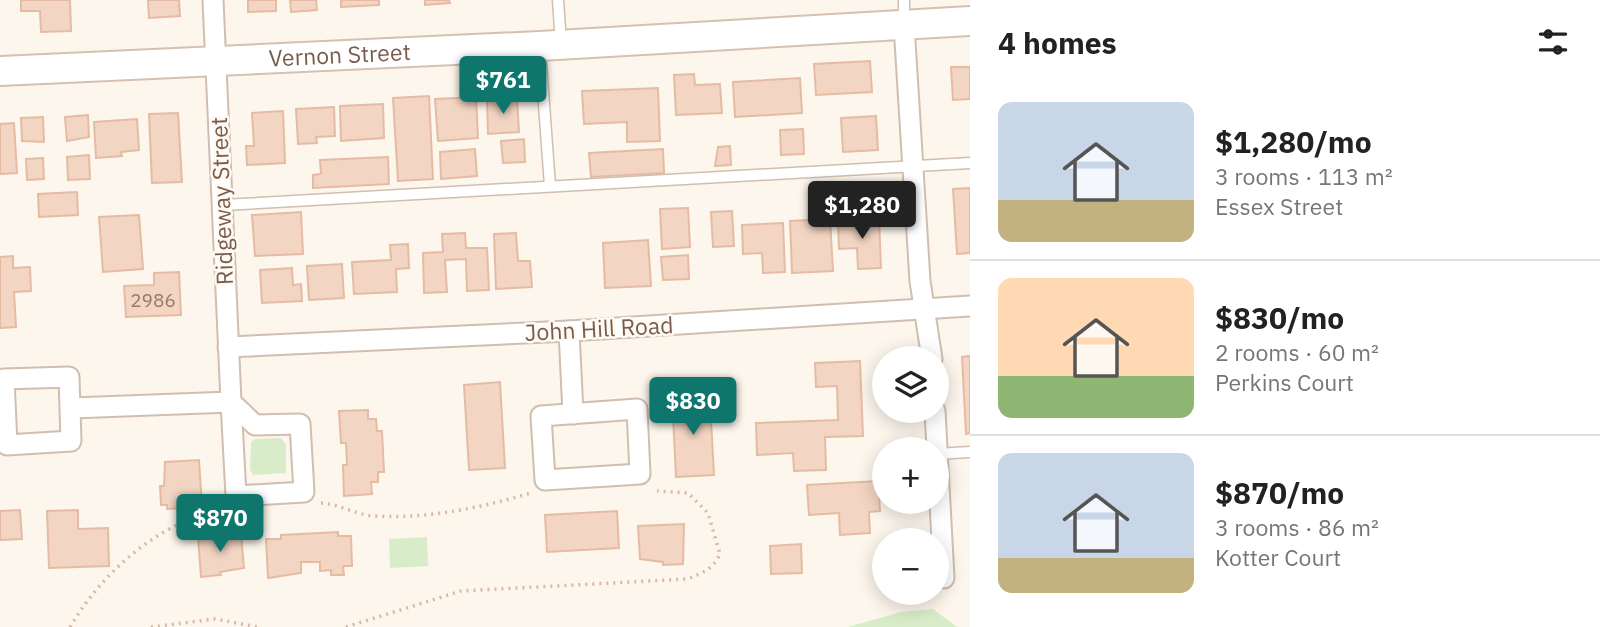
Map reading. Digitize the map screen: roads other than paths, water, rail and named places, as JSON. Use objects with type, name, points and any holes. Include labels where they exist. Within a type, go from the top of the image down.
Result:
[{"type":"street","name":"Ridgeway Street","points":[[213,0],[228,347],[236,496],[304,492],[300,424],[255,425],[231,402]]},
{"type":"street","name":"Vernon Street","points":[[0,71],[550,45],[904,12],[970,21]]},
{"type":"street","points":[[904,12],[912,167],[930,346]]},
{"type":"street","name":"John Hill Road","points":[[228,347],[569,331],[970,306]]},
{"type":"street","points":[[569,331],[573,414]]},
{"type":"street","points":[[69,377],[72,408],[71,441],[7,445],[4,380],[69,377]]},
{"type":"street","points":[[72,408],[231,402]]},
{"type":"street","points":[[637,409],[640,474],[545,480],[541,415],[573,414],[637,409]]},
{"type":"lane","points":[[550,186],[550,45],[558,0]]},
{"type":"lane","points":[[223,205],[970,163]]},
{"type":"lane","points":[[949,453],[970,452]]}]
